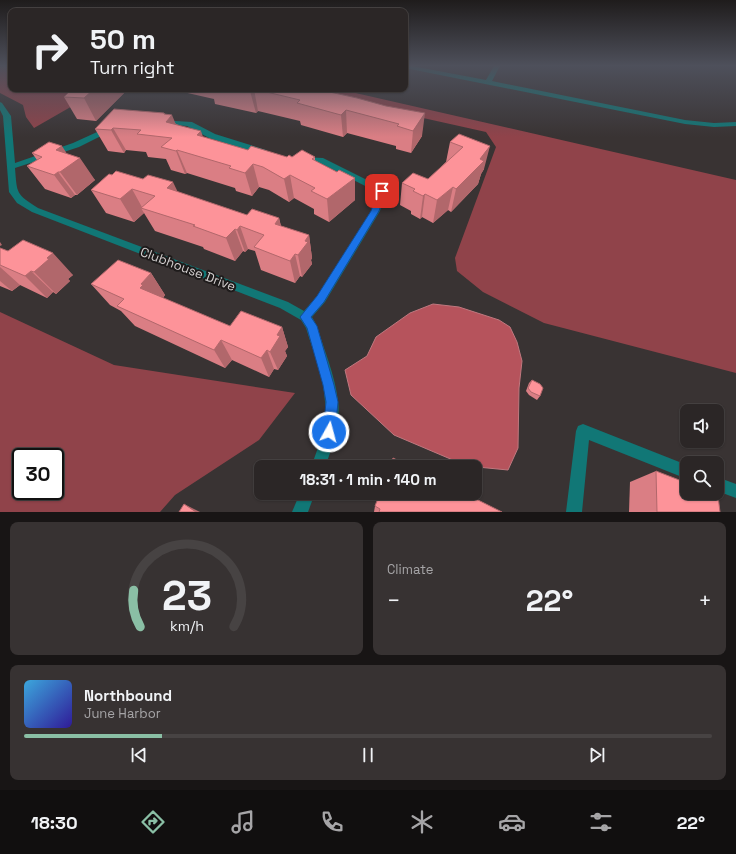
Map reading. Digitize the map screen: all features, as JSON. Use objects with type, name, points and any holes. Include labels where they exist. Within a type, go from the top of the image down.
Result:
[{"type":"street","points":[[527,90],[685,122],[714,125],[736,124]]},
{"type":"street","name":"Clubhouse Drive","points":[[0,104],[6,116],[4,144],[11,167],[13,192],[20,201],[35,210],[284,306],[305,317]]},
{"type":"street","points":[[154,121],[189,124],[212,136],[273,155]]},
{"type":"street","points":[[11,167],[76,145],[120,124]]},
{"type":"street","points":[[294,158],[320,160],[382,191],[378,204],[371,218],[321,299],[305,317],[311,326],[318,346],[329,385],[332,402],[327,443],[321,460]]},
{"type":"street","points":[[574,512],[583,431],[680,469]]},
{"type":"street","points":[[724,487],[736,492]]},
{"type":"street","points":[[300,512],[305,500]]},
{"type":"shaded area","points":[[0,90],[8,90],[8,92],[97,92],[34,128],[26,117],[23,105],[0,93]]},
{"type":"shaded area","points":[[306,92],[351,92],[736,180],[736,373],[544,323],[483,292],[457,271],[455,258],[496,147],[486,132]]},
{"type":"shaded area","points":[[433,304],[459,307],[499,320],[510,327],[517,342],[522,361],[519,388],[518,448],[508,470],[482,467],[482,460],[453,460],[394,435],[351,395],[345,370],[367,356],[376,337],[410,313]]},
{"type":"shaded area","points":[[0,312],[114,365],[295,393],[259,440],[175,495],[160,512],[0,512]]},
{"type":"building","points":[[69,92],[91,92],[84,98],[64,97]]},
{"type":"building","points":[[267,92],[330,92],[386,106],[425,113],[413,131],[397,126],[399,124],[346,110],[341,115],[297,103],[300,100]]},
{"type":"building","points":[[114,109],[172,115],[166,122],[201,131],[197,135],[248,150],[251,146],[287,157],[289,155],[292,157],[302,150],[315,157],[312,159],[337,172],[339,170],[355,178],[327,199],[311,191],[315,188],[290,175],[284,179],[263,167],[253,164],[245,173],[229,168],[231,166],[177,150],[161,147],[172,138],[137,134],[141,130],[113,128],[111,130],[95,129]]},
{"type":"building","points":[[459,134],[490,146],[480,159],[484,161],[456,189],[453,187],[437,200],[425,194],[423,196],[413,191],[415,189],[402,183],[413,173],[428,179],[463,147],[450,142]]},
{"type":"building","points":[[49,142],[62,146],[56,150],[80,158],[54,175],[27,166],[42,157],[32,153]]},
{"type":"building","points":[[116,171],[143,179],[148,175],[173,182],[167,188],[247,215],[252,209],[279,218],[275,224],[309,235],[305,241],[308,242],[298,255],[295,254],[290,261],[254,247],[264,235],[240,226],[226,238],[193,226],[195,225],[141,208],[155,196],[132,189],[120,199],[91,190],[109,174],[112,175]]},
{"type":"building","points":[[23,240],[53,253],[47,258],[49,259],[34,272],[31,271],[25,276],[0,265],[0,248],[8,251]]},
{"type":"building","points":[[118,260],[151,273],[141,284],[143,285],[140,288],[230,326],[241,311],[282,327],[277,335],[280,336],[270,352],[267,350],[261,358],[221,340],[214,350],[117,306],[124,299],[91,284]]},
{"type":"building","points":[[532,380],[540,384],[543,388],[540,396],[531,392],[528,388]]},
{"type":"building","points":[[656,471],[680,480],[680,500],[718,500],[720,512],[657,512]]},
{"type":"building","points":[[377,500],[478,500],[502,512],[379,512],[380,509],[375,506]]},
{"type":"building","points":[[184,504],[196,512],[179,512]]},
{"type":"route","points":[[329,432],[332,402],[329,385],[311,326],[305,317],[321,299],[375,211],[382,191]]}]
